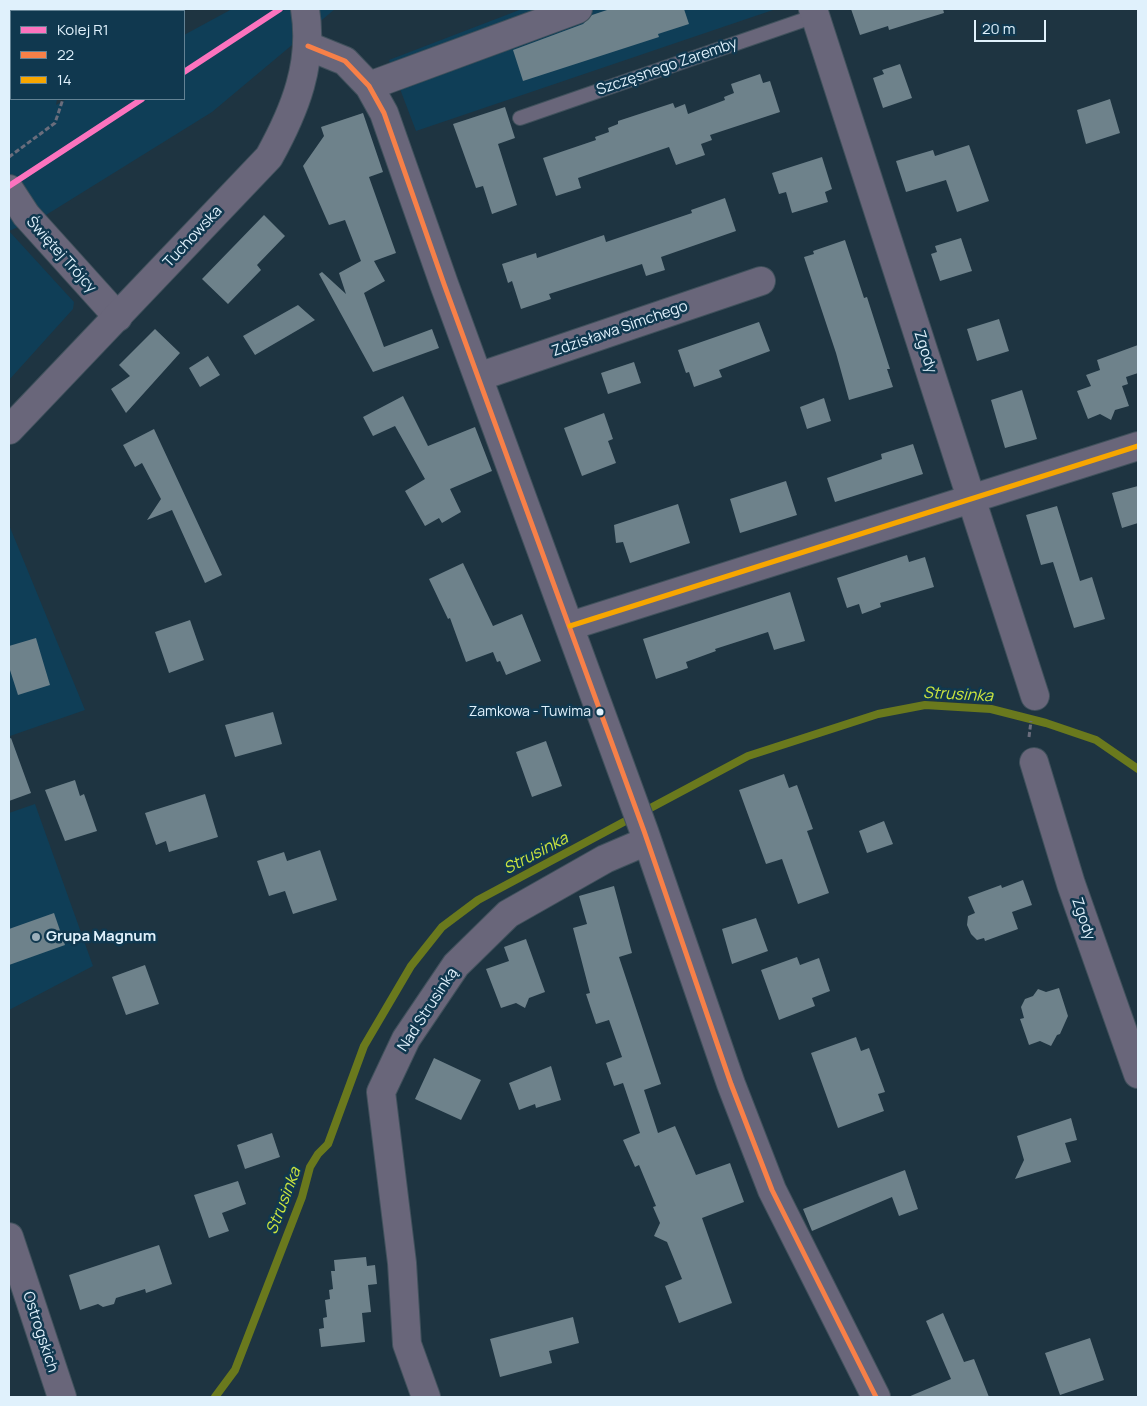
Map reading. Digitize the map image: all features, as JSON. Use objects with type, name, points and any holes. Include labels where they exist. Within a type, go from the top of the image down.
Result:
[{"type":"street","name":"Tuchowska","points":[[9,430],[269,156],[286,126],[296,100],[308,46],[305,9]]},
{"type":"street","points":[[369,86],[578,9]]},
{"type":"street","name":"Zgody","points":[[814,12],[973,499],[1035,696]]},
{"type":"street","points":[[308,46],[345,61],[369,86],[384,113],[478,377],[646,836],[731,1084],[772,1190],[876,1397]]},
{"type":"street","name":"Świętej Trójcy","points":[[9,189],[26,215],[118,317]]},
{"type":"street","name":"Zdzisława Simchego","points":[[478,377],[761,281]]},
{"type":"street","points":[[570,626],[1138,446]]},
{"type":"street","name":"Zgody","points":[[1034,762],[1071,884],[1138,1074]]},
{"type":"street","name":"Nad Strusinką","points":[[426,1397],[408,1344],[402,1263],[381,1092],[406,1039],[456,966],[508,914],[646,836]]},
{"type":"street","name":"Ostrogskich","points":[[9,1237],[62,1397]]},
{"type":"lane","name":"Szczęsnego Zaremby","points":[[520,118],[814,12]]},
{"type":"path","points":[[9,158],[55,123],[64,100]]},
{"type":"shaded area","points":[[9,9],[90,9],[10,10],[10,100],[57,100],[56,105],[65,100],[185,100],[185,34],[232,9],[335,9],[212,112],[46,215],[9,231]]},
{"type":"shaded area","points":[[522,9],[776,9],[416,131],[389,60]]},
{"type":"shaded area","points":[[9,231],[74,302],[73,309],[9,380]]},
{"type":"shaded area","points":[[9,525],[85,710],[10,736],[19,761],[9,765]]},
{"type":"shaded area","points":[[35,804],[93,966],[9,1010],[9,813]]},
{"type":"building","points":[[610,9],[684,9],[689,24],[658,34],[659,37],[523,81],[513,50],[583,24],[592,15]]},
{"type":"building","points":[[851,9],[943,9],[944,13],[889,30],[888,26],[860,35]]},
{"type":"building","points":[[900,64],[912,98],[883,108],[873,78],[884,74],[882,70]]},
{"type":"building","points":[[760,74],[763,83],[770,81],[780,112],[710,135],[712,140],[701,144],[705,155],[676,165],[669,147],[578,178],[581,188],[556,196],[543,158],[596,140],[595,137],[609,132],[608,128],[618,124],[618,121],[673,103],[675,108],[685,104],[688,114],[725,100],[724,97],[734,93],[731,84]]},
{"type":"building","points":[[1110,99],[1120,133],[1086,144],[1077,110]]},
{"type":"building","points":[[505,107],[515,138],[498,144],[517,205],[492,214],[483,186],[476,188],[453,124]]},
{"type":"building","points":[[363,113],[383,172],[369,177],[396,253],[374,261],[385,281],[364,293],[384,347],[432,329],[439,348],[373,372],[319,274],[322,272],[346,294],[339,273],[361,261],[345,220],[329,225],[303,166],[324,136],[321,127]]},
{"type":"building","points":[[969,145],[989,201],[957,212],[946,180],[906,192],[896,161],[933,150],[935,156]]},
{"type":"building","points":[[822,157],[832,189],[825,192],[828,202],[792,213],[786,192],[779,194],[772,173]]},
{"type":"building","points":[[725,198],[736,231],[661,257],[665,270],[646,276],[642,264],[549,294],[551,299],[521,309],[512,281],[508,283],[502,264],[536,253],[537,258],[604,235],[606,242],[692,213],[691,210]]},
{"type":"building","points":[[264,215],[285,236],[257,265],[261,270],[228,304],[202,279]]},
{"type":"building","points":[[961,238],[972,271],[940,281],[931,254],[937,252],[935,246]]},
{"type":"building","points":[[845,240],[864,298],[867,297],[890,369],[887,369],[893,387],[849,400],[836,353],[804,257],[814,254],[813,251]]},
{"type":"building","points":[[298,305],[315,320],[255,355],[243,336]]},
{"type":"building","points":[[999,319],[1009,351],[977,361],[967,329]]},
{"type":"building","points":[[759,322],[770,351],[719,370],[722,377],[694,387],[689,372],[686,373],[678,350]]},
{"type":"building","points":[[155,329],[180,353],[126,413],[111,389],[130,376],[119,365]]},
{"type":"building","points":[[1138,345],[1138,373],[1126,377],[1128,384],[1122,386],[1129,406],[1115,410],[1111,420],[1100,414],[1088,419],[1077,391],[1091,386],[1086,375],[1100,370],[1097,360]]},
{"type":"building","points":[[208,356],[220,375],[200,387],[189,368]]},
{"type":"building","points":[[634,362],[641,383],[608,394],[601,373]]},
{"type":"building","points":[[1022,390],[1037,439],[1005,448],[991,400]]},
{"type":"building","points":[[403,396],[428,446],[475,427],[492,471],[450,489],[461,512],[442,523],[439,518],[425,526],[405,491],[425,479],[395,426],[373,436],[363,417]]},
{"type":"building","points":[[824,398],[831,421],[807,429],[800,407]]},
{"type":"building","points":[[604,413],[613,439],[608,441],[616,463],[582,476],[564,428]]},
{"type":"building","points":[[154,429],[222,575],[205,583],[172,510],[147,520],[161,499],[142,463],[135,467],[123,445]]},
{"type":"building","points":[[913,444],[923,474],[835,502],[827,478],[882,459],[881,454]]},
{"type":"building","points":[[786,481],[797,515],[740,533],[730,499]]},
{"type":"building","points":[[1138,486],[1138,523],[1122,528],[1112,493]]},
{"type":"building","points":[[678,504],[690,543],[630,563],[623,542],[616,543],[614,525]]},
{"type":"building","points":[[1057,506],[1080,581],[1092,577],[1105,619],[1074,628],[1053,562],[1041,565],[1026,515]]},
{"type":"building","points":[[907,555],[909,562],[925,557],[934,587],[880,603],[881,607],[862,614],[859,604],[847,608],[837,578]]},
{"type":"building","points":[[463,563],[493,626],[522,614],[541,661],[506,675],[500,661],[497,662],[493,652],[466,662],[450,618],[448,619],[429,579]]},
{"type":"building","points":[[790,592],[805,641],[774,650],[768,632],[715,649],[716,651],[686,662],[688,668],[656,679],[643,639]]},
{"type":"building","points":[[190,620],[204,660],[169,673],[155,632]]},
{"type":"building","points":[[36,638],[50,685],[18,695],[9,667],[9,646]]},
{"type":"building","points":[[273,712],[282,744],[235,757],[225,725]]},
{"type":"building","points":[[11,738],[31,793],[9,801],[9,739]]},
{"type":"building","points":[[546,741],[562,786],[532,797],[516,752]]},
{"type":"building","points":[[784,774],[789,788],[797,785],[813,829],[807,831],[829,893],[798,904],[782,859],[766,864],[739,790]]},
{"type":"building","points":[[75,780],[80,796],[84,794],[97,831],[65,841],[45,790]]},
{"type":"building","points":[[205,794],[218,837],[169,852],[166,841],[156,845],[145,813]]},
{"type":"building","points":[[884,821],[893,844],[867,853],[859,831]]},
{"type":"building","points":[[320,850],[337,900],[293,914],[285,891],[269,896],[257,861],[284,852],[287,861]]},
{"type":"building","points":[[1023,880],[1032,905],[1012,912],[1018,929],[985,941],[984,938],[977,940],[971,934],[967,925],[968,916],[975,913],[968,897],[1001,885],[1002,888]]},
{"type":"building","points":[[614,886],[632,953],[619,957],[661,1084],[644,1090],[658,1133],[675,1126],[696,1175],[730,1163],[744,1202],[702,1218],[732,1303],[679,1323],[665,1286],[682,1279],[667,1242],[654,1236],[660,1223],[653,1207],[656,1206],[639,1165],[635,1167],[623,1140],[640,1133],[623,1083],[614,1086],[606,1063],[622,1057],[609,1020],[596,1024],[586,994],[590,993],[573,928],[587,924],[579,896]]},
{"type":"building","name":"Grupa Magnum","points":[[54,913],[65,945],[9,965],[9,929]]},
{"type":"building","points":[[756,918],[768,951],[732,964],[722,929]]},
{"type":"building","points":[[526,939],[545,992],[529,998],[525,1008],[516,1003],[501,1008],[486,969],[509,961],[504,947]]},
{"type":"building","points":[[797,957],[800,965],[819,958],[830,991],[812,998],[815,1006],[779,1020],[761,970]]},
{"type":"building","points":[[145,965],[159,1004],[126,1015],[112,977]]},
{"type":"building","points":[[1059,988],[1068,1016],[1060,1034],[1057,1035],[1051,1046],[1040,1041],[1029,1045],[1020,1019],[1024,1018],[1021,1007],[1025,999],[1033,996],[1038,989],[1046,992]]},
{"type":"building","points":[[856,1037],[861,1051],[869,1048],[885,1092],[878,1094],[884,1111],[838,1128],[811,1053]]},
{"type":"building","points":[[434,1058],[481,1080],[461,1120],[415,1099]]},
{"type":"building","points":[[551,1066],[561,1100],[536,1108],[535,1104],[519,1110],[509,1083]]},
{"type":"building","points":[[1071,1118],[1077,1140],[1065,1143],[1071,1162],[1015,1179],[1024,1160],[1017,1136]]},
{"type":"building","points":[[272,1133],[280,1157],[245,1169],[237,1145]]},
{"type":"building","points":[[905,1170],[918,1209],[899,1216],[892,1197],[812,1231],[803,1209]]},
{"type":"building","points":[[238,1181],[246,1204],[222,1213],[229,1231],[209,1238],[194,1195]]},
{"type":"building","points":[[159,1245],[172,1284],[146,1293],[145,1289],[116,1298],[114,1304],[103,1307],[98,1304],[80,1310],[69,1275]]},
{"type":"building","points":[[366,1257],[367,1266],[375,1265],[377,1284],[368,1285],[371,1312],[362,1313],[365,1342],[321,1347],[319,1329],[324,1328],[323,1318],[327,1317],[325,1300],[330,1299],[329,1290],[333,1289],[331,1271],[335,1271],[334,1260]]},
{"type":"building","points":[[943,1313],[964,1362],[974,1359],[989,1397],[908,1397],[951,1379],[926,1321]]},
{"type":"building","points":[[573,1317],[579,1343],[549,1351],[552,1363],[500,1377],[490,1339]]},
{"type":"building","points":[[1090,1338],[1104,1380],[1060,1395],[1045,1353]]},
{"type":"waterway","name":"Strusinka","points":[[643,812],[748,756],[878,714],[925,705],[991,709],[1046,723],[1096,740],[1138,769]]},
{"type":"waterway","name":"Strusinka","points":[[215,1397],[235,1370],[302,1197],[310,1167],[318,1154],[328,1144],[364,1046],[411,966],[442,927],[478,900],[633,817]]},
{"type":"rail line","name":"R1","points":[[185,71],[280,9]]},
{"type":"rail line","name":"R1","points":[[9,186],[140,100]]},
{"type":"transit line","name":"22","points":[[308,46],[345,61],[369,86],[384,113],[444,284],[644,831],[731,1084],[772,1190],[876,1397]]},
{"type":"transit line","name":"14","points":[[570,626],[1138,446]]},
{"type":"place","name":"Zamkowa - Tuwima","points":[[600,712]]},
{"type":"place","name":"Grupa Magnum","points":[[36,937]]}]
